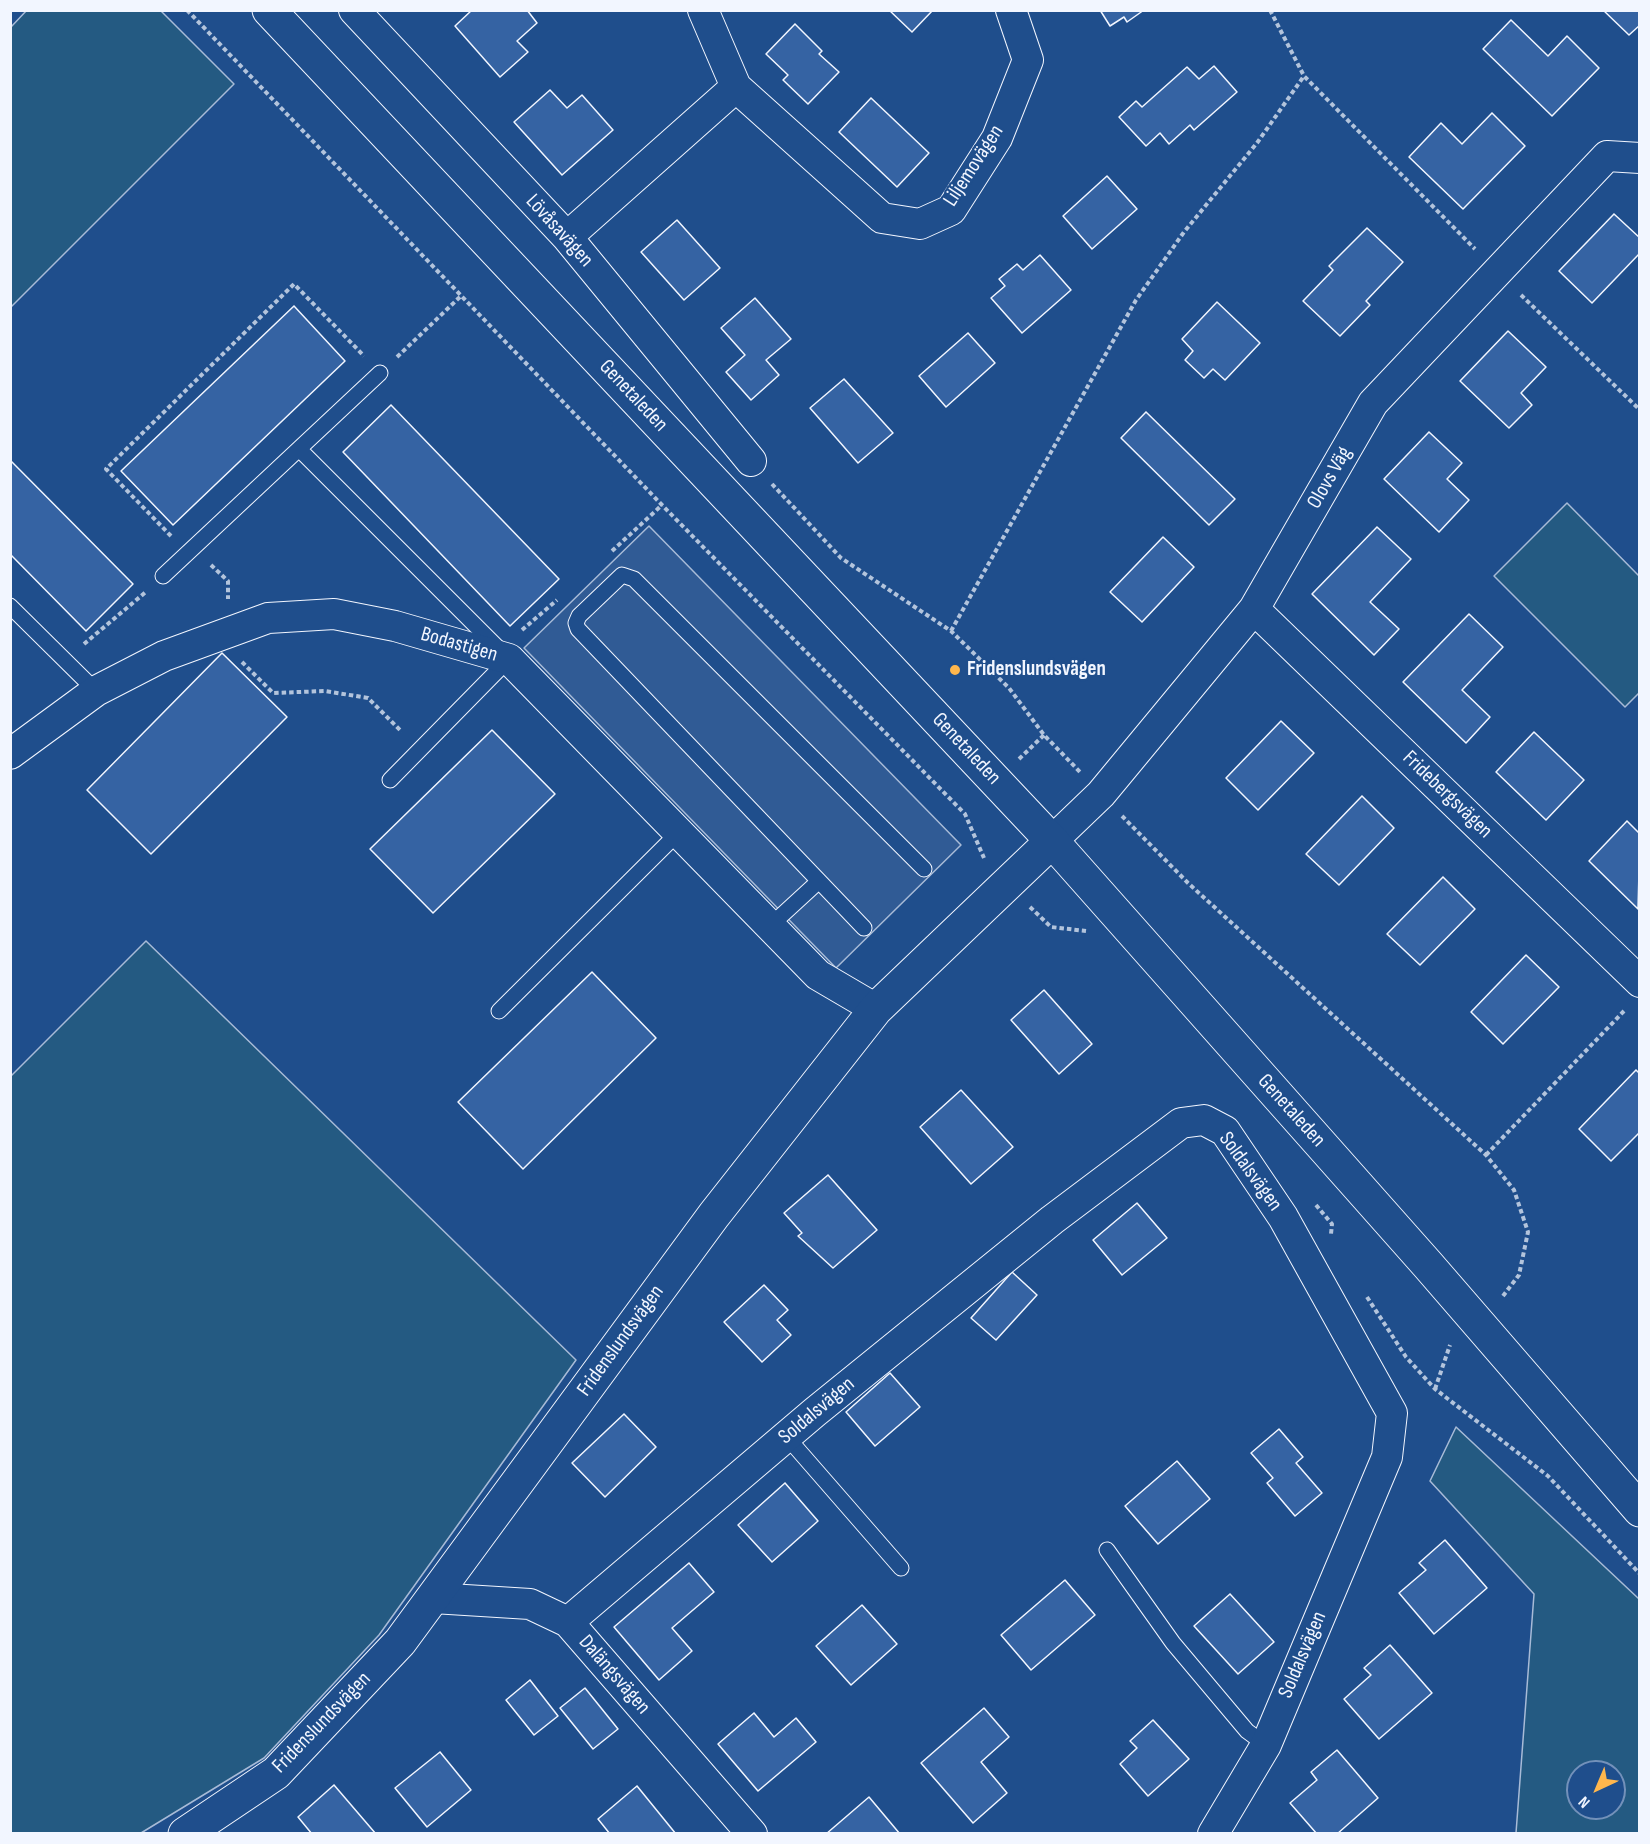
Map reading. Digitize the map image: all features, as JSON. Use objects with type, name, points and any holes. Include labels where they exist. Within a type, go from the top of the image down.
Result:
[{"type":"main road","name":"Genetaleden","points":[[269,10],[1052,841],[1428,1265],[1640,1510]]},
{"type":"main road","name":"Fridenslundsvägen","points":[[185,1833],[276,1773],[400,1642],[714,1215],[876,1009],[1052,841]]},
{"type":"street","name":"Lövåsavägen","points":[[354,10],[567,237],[751,462]]},
{"type":"street","name":"Liljemovägen","points":[[702,10],[736,87],[882,218],[920,224],[951,210],[997,138],[1028,60],[1011,10]]},
{"type":"street","points":[[567,237],[736,87]]},
{"type":"street","name":"Olovs Väg","points":[[1052,841],[1101,794],[1254,609],[1373,404],[1607,156],[1640,158]]},
{"type":"street","name":"Fridebergsvägen","points":[[1254,609],[1635,992]]},
{"type":"street","name":"Bodastigen","points":[[10,754],[96,691],[164,656],[268,618],[334,614],[395,626],[509,659],[818,975],[876,1009]]},
{"type":"street","name":"Soldalsvägen","points":[[568,1622],[786,1436],[1052,1220],[1181,1123],[1204,1120],[1225,1131],[1283,1217],[1392,1413],[1387,1457],[1266,1745],[1213,1833]]},
{"type":"street","name":"Dalängsvägen","points":[[433,1599],[530,1604],[568,1622],[752,1833]]},
{"type":"lane","points":[[164,576],[380,373]]},
{"type":"lane","points":[[300,450],[509,659],[390,780]]},
{"type":"lane","points":[[864,928],[578,629],[576,622],[579,616],[622,575],[634,579],[924,869]]},
{"type":"lane","points":[[10,606],[96,691]]},
{"type":"lane","points":[[499,1011],[679,832]]},
{"type":"lane","points":[[770,926],[819,881]]},
{"type":"lane","points":[[786,1436],[901,1569]]},
{"type":"lane","points":[[1107,1550],[1173,1643],[1247,1731],[1266,1745]]},
{"type":"path","points":[[187,10],[662,505],[965,814],[985,860],[1005,884],[1051,927],[1091,931]]},
{"type":"path","points":[[1270,10],[1304,76],[1497,272],[1640,410]]},
{"type":"path","points":[[951,631],[1136,300],[1184,232],[1257,143],[1304,76]]},
{"type":"path","points":[[420,749],[368,698],[325,691],[273,693],[221,635],[228,581],[194,548],[172,537],[106,469],[294,284],[380,373],[462,295]]},
{"type":"path","points":[[751,462],[842,558],[951,631],[1009,688],[1044,735]]},
{"type":"path","points":[[65,660],[164,576]]},
{"type":"path","points":[[1188,883],[1486,1155],[1515,1190],[1528,1232],[1519,1275],[1503,1296]]},
{"type":"path","points":[[1486,1155],[1635,992]]},
{"type":"path","points":[[1310,1198],[1332,1224],[1330,1242]]},
{"type":"path","points":[[1365,1295],[1372,1302],[1406,1357],[1435,1389],[1548,1476],[1640,1574]]},
{"type":"path","points":[[1435,1389],[1450,1345]]},
{"type":"shaded area","points":[[27,10],[161,11],[234,84],[11,307],[11,27]]},
{"type":"shaded area","points":[[1567,503],[1639,576],[1639,693],[1625,707],[1494,576]]},
{"type":"shaded area","points":[[649,526],[961,845],[836,968],[524,648]]},
{"type":"shaded area","points":[[146,941],[576,1360],[379,1635],[264,1758],[141,1833],[11,1833],[11,1076]]},
{"type":"shaded area","points":[[1456,1427],[1639,1599],[1639,1833],[1516,1833],[1534,1594],[1430,1481]]},
{"type":"building","points":[[472,10],[527,10],[537,23],[517,41],[528,52],[500,77],[455,26]]},
{"type":"building","points":[[889,10],[933,10],[912,32]]},
{"type":"building","points":[[1100,10],[1144,10],[1127,22],[1124,17],[1110,26]]},
{"type":"building","points":[[1603,10],[1640,10],[1640,25],[1629,35]]},
{"type":"building","points":[[1511,20],[1548,56],[1567,36],[1599,68],[1552,116],[1483,49]]},
{"type":"building","points":[[795,24],[822,51],[819,54],[839,72],[808,104],[783,80],[788,75],[766,54]]},
{"type":"building","points":[[1214,66],[1237,92],[1194,130],[1190,125],[1169,144],[1160,133],[1146,146],[1119,117],[1136,101],[1142,107],[1187,67],[1199,79]]},
{"type":"building","points":[[550,90],[567,108],[582,95],[613,130],[562,175],[514,122]]},
{"type":"building","points":[[871,98],[929,153],[897,187],[839,132]]},
{"type":"building","points":[[1492,113],[1525,146],[1463,209],[1409,157],[1441,123],[1462,144]]},
{"type":"building","points":[[1107,176],[1137,209],[1092,249],[1063,216]]},
{"type":"building","points":[[1614,214],[1640,238],[1640,253],[1592,303],[1559,271]]},
{"type":"building","points":[[677,220],[720,268],[684,300],[641,252]]},
{"type":"building","points":[[1367,228],[1403,262],[1366,301],[1370,305],[1340,336],[1303,301],[1333,270],[1329,266]]},
{"type":"building","points":[[1040,255],[1071,290],[1022,333],[991,298],[1005,286],[999,279],[1017,264],[1023,270]]},
{"type":"building","points":[[755,298],[791,339],[766,360],[779,375],[751,400],[726,372],[745,355],[721,328]]},
{"type":"building","points":[[1217,302],[1260,343],[1225,380],[1213,369],[1204,378],[1185,360],[1193,351],[1182,339]]},
{"type":"building","points":[[294,306],[345,361],[173,525],[121,471]]},
{"type":"building","points":[[1508,331],[1546,367],[1521,393],[1532,405],[1509,428],[1460,381]]},
{"type":"building","points":[[968,333],[995,363],[946,407],[919,376]]},
{"type":"building","points":[[844,379],[893,433],[858,463],[810,408]]},
{"type":"building","points":[[391,405],[559,579],[510,626],[343,452]]},
{"type":"building","points":[[1146,412],[1235,499],[1209,525],[1121,438]]},
{"type":"building","points":[[1429,432],[1462,463],[1447,479],[1469,500],[1439,532],[1384,479]]},
{"type":"building","points":[[10,460],[133,584],[86,631],[10,554]]},
{"type":"building","points":[[1377,527],[1411,559],[1370,602],[1399,629],[1374,655],[1312,594]]},
{"type":"building","points":[[1163,537],[1194,567],[1142,622],[1110,592]]},
{"type":"building","points":[[1469,614],[1503,647],[1462,690],[1490,717],[1466,743],[1403,682]]},
{"type":"building","points":[[222,653],[287,717],[151,854],[87,790]]},
{"type":"building","points":[[1281,721],[1314,753],[1258,810],[1226,778]]},
{"type":"building","points":[[492,730],[555,794],[433,913],[370,849]]},
{"type":"building","points":[[1534,732],[1584,780],[1546,820],[1496,772]]},
{"type":"building","points":[[1362,796],[1394,828],[1339,885],[1306,854]]},
{"type":"building","points":[[1627,821],[1640,834],[1638,909],[1589,861]]},
{"type":"building","points":[[1443,877],[1475,909],[1420,965],[1387,934]]},
{"type":"building","points":[[1526,955],[1559,987],[1503,1044],[1471,1012]]},
{"type":"building","points":[[592,972],[656,1038],[523,1169],[458,1102]]},
{"type":"building","points":[[1044,990],[1092,1044],[1059,1074],[1011,1020]]},
{"type":"building","points":[[1636,1070],[1640,1074],[1640,1132],[1611,1161],[1579,1129]]},
{"type":"building","points":[[961,1090],[1013,1147],[971,1184],[920,1127]]},
{"type":"building","points":[[828,1175],[877,1230],[833,1268],[798,1236],[802,1233],[784,1213]]},
{"type":"building","points":[[1137,1203],[1167,1238],[1122,1275],[1093,1240]]},
{"type":"building","points":[[1012,1272],[1037,1295],[996,1340],[971,1318]]},
{"type":"building","points":[[764,1285],[788,1310],[777,1320],[791,1335],[762,1362],[724,1322]]},
{"type":"building","points":[[890,1373],[920,1407],[875,1446],[846,1412]]},
{"type":"building","points":[[624,1414],[656,1447],[605,1497],[572,1463]]},
{"type":"building","points":[[1279,1429],[1303,1457],[1296,1463],[1322,1493],[1295,1516],[1267,1483],[1273,1478],[1251,1453]]},
{"type":"building","points":[[1177,1461],[1210,1499],[1158,1544],[1125,1506]]},
{"type":"building","points":[[785,1483],[818,1521],[772,1562],[738,1525]]},
{"type":"building","points":[[1445,1540],[1487,1588],[1434,1634],[1399,1593],[1426,1570],[1419,1563]]},
{"type":"building","points":[[689,1563],[714,1592],[672,1628],[692,1651],[659,1680],[614,1627]]},
{"type":"building","points":[[1065,1580],[1095,1615],[1031,1670],[1001,1635]]},
{"type":"building","points":[[1230,1594],[1274,1642],[1238,1674],[1194,1626]]},
{"type":"building","points":[[862,1605],[897,1644],[851,1685],[816,1646]]},
{"type":"building","points":[[1390,1645],[1432,1693],[1379,1739],[1344,1699],[1371,1675],[1364,1668]]},
{"type":"building","points":[[530,1680],[558,1716],[534,1735],[506,1700]]},
{"type":"building","points":[[585,1688],[618,1729],[593,1749],[560,1708]]},
{"type":"building","points":[[984,1708],[1009,1737],[981,1762],[1007,1793],[973,1823],[921,1763]]},
{"type":"building","points":[[754,1713],[774,1737],[796,1718],[816,1742],[758,1791],[718,1744]]},
{"type":"building","points":[[1153,1720],[1189,1759],[1148,1796],[1120,1764],[1137,1748],[1130,1741]]},
{"type":"building","points":[[1337,1750],[1378,1798],[1337,1834],[1317,1834],[1290,1803],[1317,1780],[1311,1772]]},
{"type":"building","points":[[440,1752],[471,1790],[427,1827],[395,1788]]},
{"type":"building","points":[[334,1785],[376,1834],[312,1834],[298,1817]]},
{"type":"building","points":[[637,1786],[676,1834],[610,1834],[598,1819]]},
{"type":"building","points":[[869,1797],[900,1834],[826,1834]]},
{"type":"place","name":"Fridenslundsvägen","points":[[955,670]]}]
